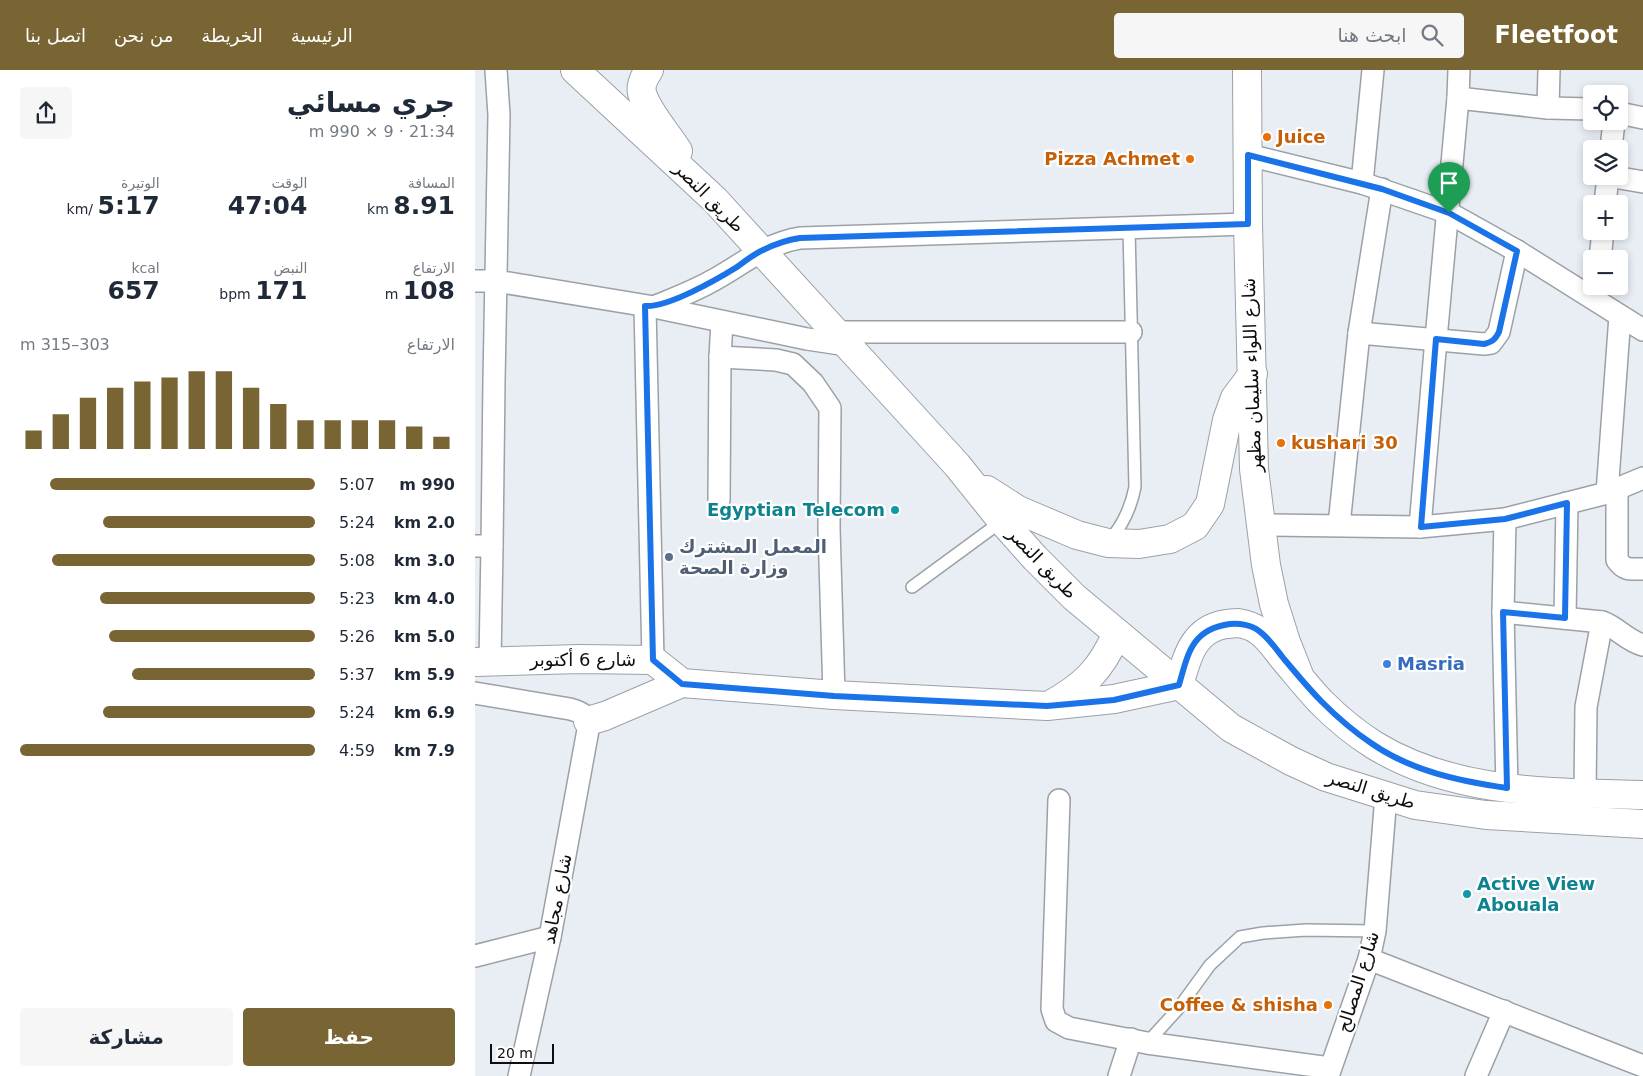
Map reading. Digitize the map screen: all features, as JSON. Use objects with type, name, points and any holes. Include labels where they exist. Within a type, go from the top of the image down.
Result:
[{"type":"main road","name":"طريق النصر","points":[[575,70],[715,200],[957,465],[1002,521],[1050,574],[1074,597],[1224,723],[1257,744],[1326,777],[1415,804],[1486,815],[1643,824]]},
{"type":"main road","points":[[649,70],[641,91],[647,106],[681,156],[715,200]]},
{"type":"main road","name":"شارع اللواء سليمان مظهر","points":[[1247,70],[1248,224],[1254,469],[1266,565],[1274,604],[1299,675]]},
{"type":"main road","points":[[957,465],[991,493],[1018,510],[1077,535],[1108,543],[1139,544],[1170,539],[1195,526],[1210,504],[1227,420],[1235,398],[1253,374]]},
{"type":"main road","name":"طريق النصر","points":[[1179,685],[1187,657],[1197,638],[1216,626],[1237,623],[1258,630],[1272,643],[1321,701],[1346,724],[1373,744],[1403,761],[1435,774],[1467,782],[1507,788],[1643,795]]},
{"type":"main road","points":[[1047,706],[1072,693],[1087,680],[1110,650],[1117,633]]},
{"type":"main road","name":"شارع 6 أكتوبر","points":[[482,662],[580,659],[653,660],[682,684]]},
{"type":"main road","points":[[588,720],[605,716],[682,684],[834,696],[1047,706],[1114,700],[1179,685]]},
{"type":"street","points":[[482,662],[484,381],[496,281],[499,115],[496,70]]},
{"type":"street","points":[[1339,525],[1372,186],[1373,70]]},
{"type":"street","points":[[1421,527],[1436,339],[1449,213],[1459,70]]},
{"type":"street","points":[[1548,108],[1549,70]]},
{"type":"street","points":[[1458,98],[1548,108],[1583,109]]},
{"type":"street","points":[[1628,115],[1643,118]]},
{"type":"street","points":[[1248,155],[1372,186],[1449,213],[1583,286]]},
{"type":"street","points":[[1628,179],[1643,182]]},
{"type":"street","points":[[649,307],[709,282],[761,250],[780,242],[800,238],[1248,224]]},
{"type":"street","points":[[1359,333],[1484,344],[1491,343],[1499,332],[1517,251]]},
{"type":"street","points":[[475,280],[496,281],[649,307],[722,322],[840,338],[1131,332]]},
{"type":"street","points":[[1598,295],[1620,316],[1643,330]]},
{"type":"street","points":[[649,307],[653,660]]},
{"type":"street","points":[[1620,316],[1612,491],[1617,560],[1622,567],[1629,570],[1643,569]]},
{"type":"street","points":[[719,500],[722,322]]},
{"type":"street","points":[[721,357],[776,360],[793,364],[813,383],[830,408],[828,510],[834,696]]},
{"type":"street","points":[[1261,525],[1421,527],[1505,519],[1612,491],[1643,478]]},
{"type":"street","points":[[1565,618],[1567,503]]},
{"type":"street","points":[[1505,519],[1503,612],[1507,788]]},
{"type":"street","points":[[1503,612],[1602,622],[1615,628],[1630,640],[1643,645]]},
{"type":"street","points":[[1585,793],[1587,707],[1602,622]]},
{"type":"street","points":[[475,692],[570,708],[582,712],[588,720]]},
{"type":"street","name":"شارع مجاهد","points":[[519,1076],[550,936],[588,730],[588,720]]},
{"type":"street","name":"شارع المصالح","points":[[1329,1072],[1369,959],[1375,931],[1386,796]]},
{"type":"street","points":[[1059,800],[1052,1009],[1056,1022],[1069,1028],[1139,1041],[1329,1072]]},
{"type":"street","points":[[475,956],[550,936]]},
{"type":"street","points":[[1369,959],[1643,1066]]},
{"type":"street","points":[[1476,1076],[1504,1011]]},
{"type":"street","points":[[1119,1076],[1139,1041]]},
{"type":"lane","points":[[1108,543],[1123,523],[1129,511],[1135,487],[1129,228]]},
{"type":"lane","points":[[911,587],[1002,521]]},
{"type":"lane","points":[[1139,1041],[1178,1009],[1210,965],[1240,938],[1263,933],[1306,930],[1375,931]]},
{"type":"place","name":"Juice","points":[[1267,137]]},
{"type":"place","name":"Pizza Achmet","points":[[1190,159]]},
{"type":"place","name":"kushari 30","points":[[1281,443]]},
{"type":"place","name":"Egyptian Telecom","points":[[895,510]]},
{"type":"place","name":"المعمل المشترك وزارة الصحة","points":[[669,557]]},
{"type":"place","name":"Masria","points":[[1387,664]]},
{"type":"place","name":"Active View Abouala","points":[[1467,894]]},
{"type":"place","name":"Coffee & shisha","points":[[1328,1005]]},
{"type":"route","points":[[1248,155],[1362,183],[1449,213],[1517,251],[1499,332],[1496,338],[1491,343],[1484,344],[1436,339],[1421,527],[1505,519],[1567,503],[1565,618],[1503,612],[1507,788],[1467,782],[1435,774],[1403,761],[1373,744],[1346,724],[1321,701],[1272,643],[1258,630],[1237,623],[1216,626],[1197,638],[1187,657],[1179,685],[1114,700],[1081,704],[1047,706],[834,696],[682,684],[653,660],[645,306],[654,307],[682,296],[736,267],[761,250],[780,242],[800,238],[1248,224],[1248,155]]}]
